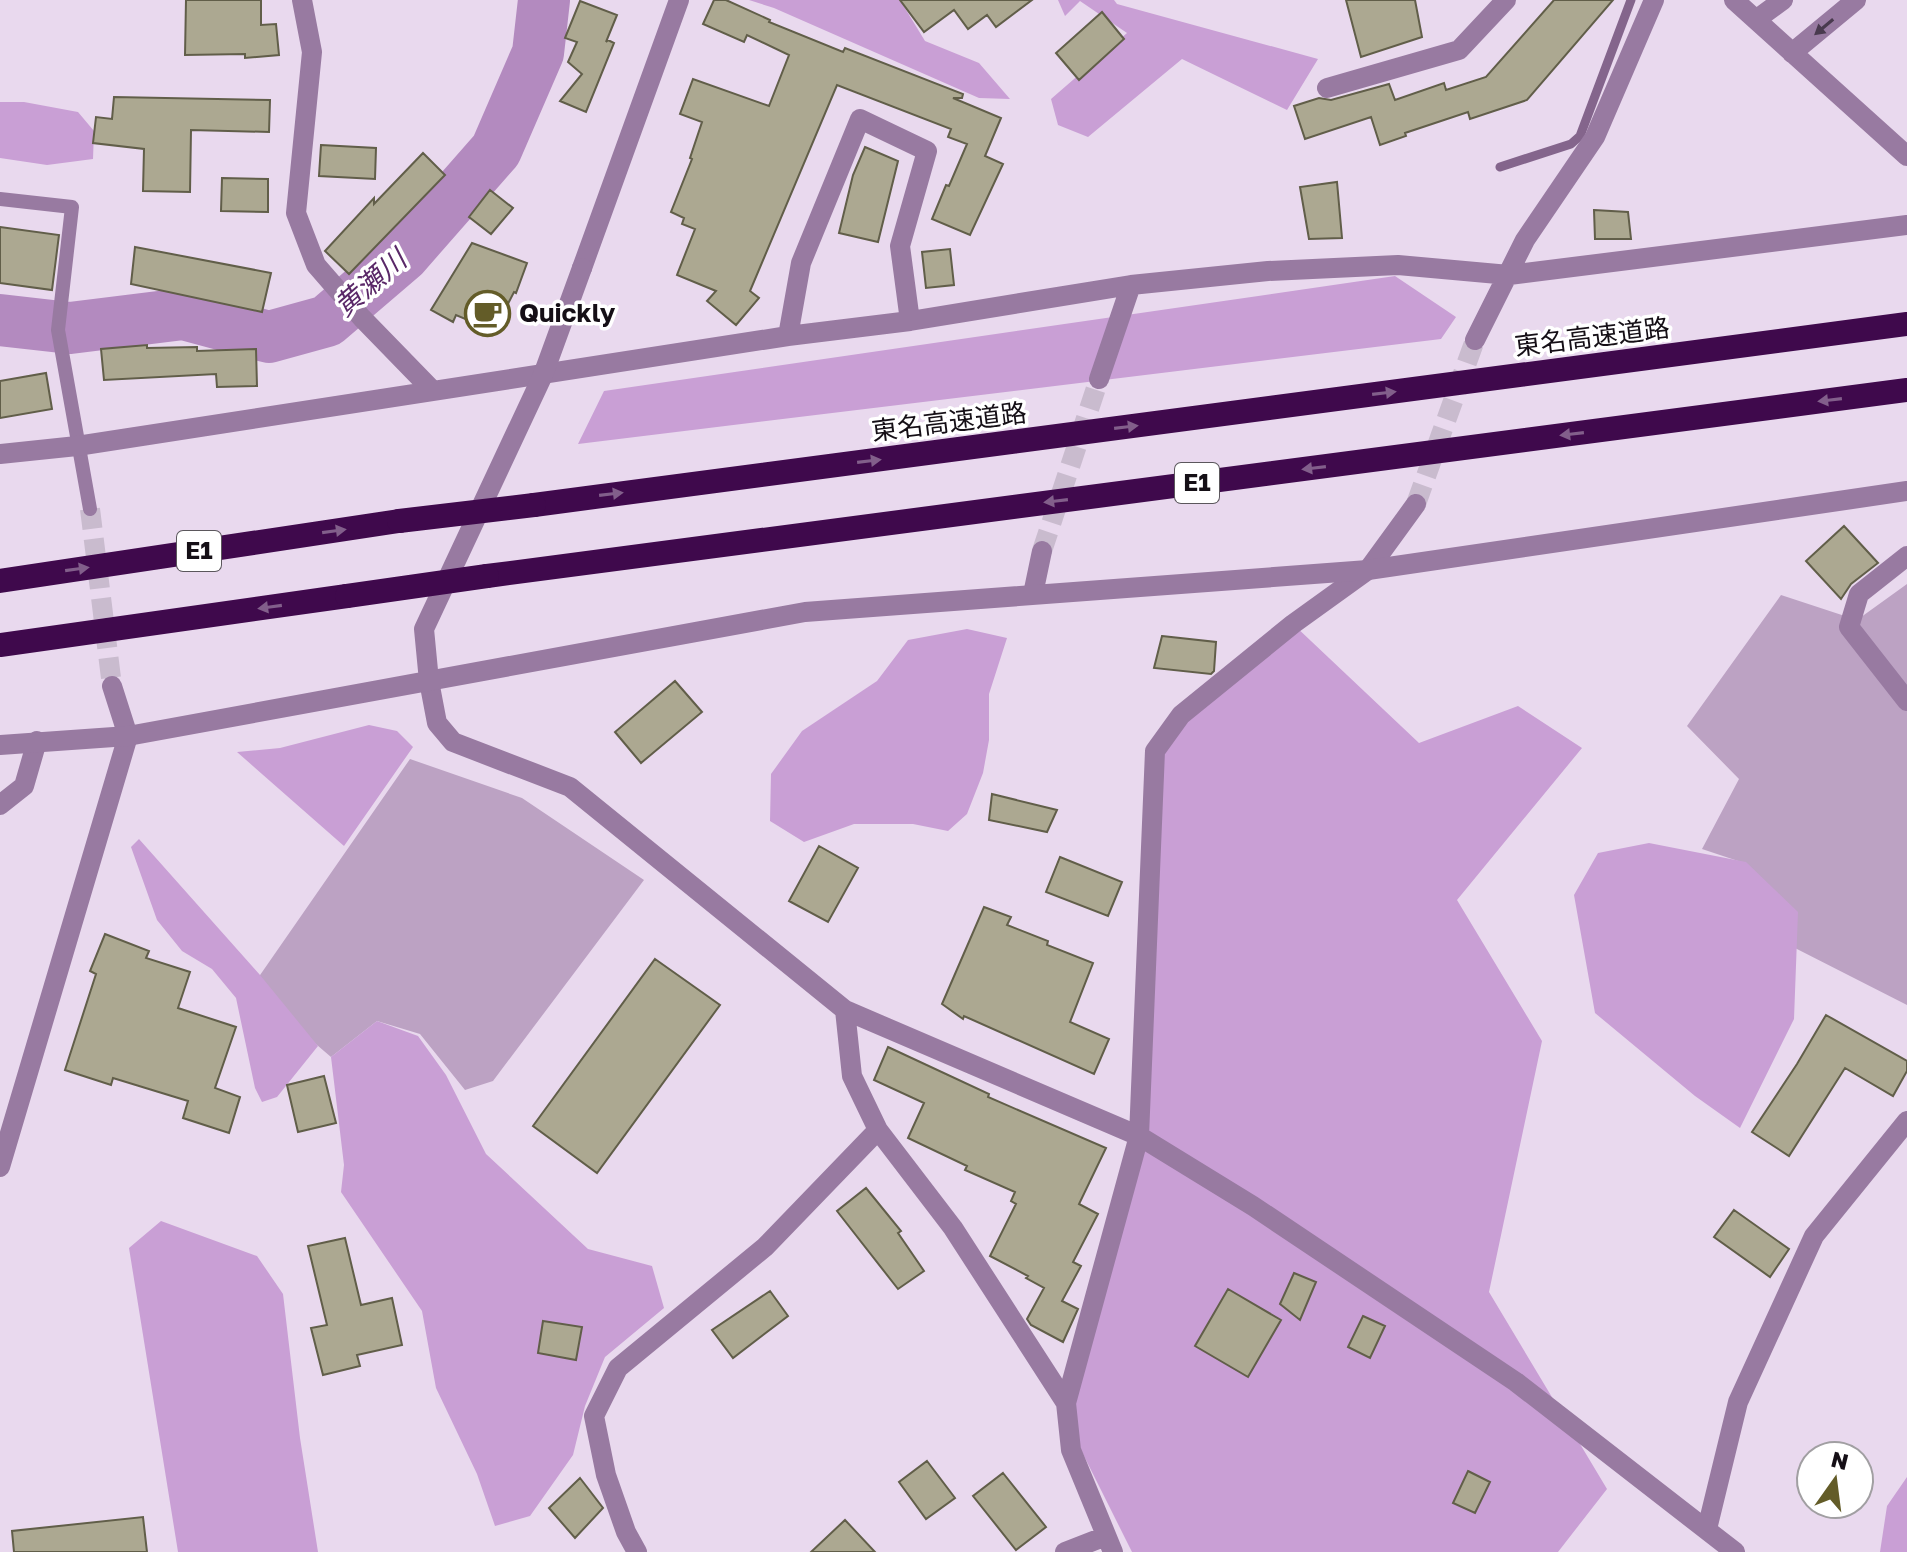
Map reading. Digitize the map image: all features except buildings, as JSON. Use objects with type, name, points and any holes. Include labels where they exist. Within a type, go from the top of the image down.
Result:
[{"type":"highway","name":"東名高速道路","points":[[0,581],[399,521],[1907,324]]},
{"type":"highway","name":"E1","points":[[0,645],[487,576],[1907,390]]},
{"type":"street","points":[[302,0],[312,52],[296,213],[316,265],[433,391]]},
{"type":"street","points":[[679,0],[543,375],[424,629],[437,723],[453,742],[570,787],[845,1010],[1139,1136],[1253,1206],[1528,1391],[1735,1552]]},
{"type":"street","points":[[1327,88],[1459,50],[1506,0]]},
{"type":"street","points":[[1475,340],[1525,240],[1595,137],[1654,0]]},
{"type":"street","points":[[1734,0],[1907,156]]},
{"type":"street","points":[[1757,19],[1783,0]]},
{"type":"street","points":[[1792,53],[1856,0]]},
{"type":"street","points":[[788,336],[801,263],[860,119],[927,151],[900,246],[910,321]]},
{"type":"street","points":[[0,454],[77,446],[1131,285],[1268,271],[1398,265],[1509,275],[1907,225]]},
{"type":"street","points":[[1099,379],[1131,285]]},
{"type":"street","points":[[0,745],[128,736],[805,612],[1368,570],[1907,491]]},
{"type":"street","points":[[1065,1552],[1110,1544],[1071,1450],[1066,1403],[1139,1136],[1155,751],[1181,715],[1293,624],[1368,570],[1416,504]]},
{"type":"street","points":[[1033,594],[1042,551]]},
{"type":"street","points":[[1907,556],[1859,594],[1849,627],[1907,701]]},
{"type":"street","points":[[0,1167],[128,736],[112,686]]},
{"type":"street","points":[[0,805],[24,786],[37,741]]},
{"type":"street","points":[[845,1010],[852,1076],[878,1130],[953,1228],[1066,1403]]},
{"type":"street","points":[[1707,1529],[1738,1402],[1814,1236],[1907,1121]]},
{"type":"street","points":[[637,1552],[626,1532],[606,1475],[594,1416],[618,1368],[765,1247],[878,1130]]},
{"type":"lane","points":[[0,199],[72,207],[58,330],[90,509]]},
{"type":"shaded area","points":[[749,0],[900,0],[925,41],[979,63],[1010,99],[979,98],[774,8]]},
{"type":"shaded area","points":[[1058,0],[1114,0],[1117,4],[1318,59],[1287,110],[1182,59],[1088,137],[1058,125],[1051,99],[1127,33],[1080,1],[1065,16]]},
{"type":"shaded area","points":[[0,102],[24,102],[78,112],[94,131],[93,159],[47,165],[0,158]]},
{"type":"shaded area","points":[[1395,276],[1456,317],[1441,339],[578,444],[604,391]]},
{"type":"shaded area","points":[[1907,584],[1907,1005],[1793,947],[1741,862],[1702,849],[1739,779],[1687,726],[1781,595],[1857,620]]},
{"type":"shaded area","points":[[1293,624],[1419,743],[1518,706],[1582,748],[1457,900],[1542,1041],[1489,1292],[1607,1489],[1558,1552],[1132,1552],[1068,1424],[1133,1159],[1165,737]]},
{"type":"shaded area","points":[[967,629],[1007,638],[989,694],[989,740],[983,773],[967,814],[948,831],[913,824],[854,824],[804,842],[770,821],[771,774],[802,731],[877,681],[908,640]]},
{"type":"shaded area","points":[[369,725],[397,731],[413,747],[344,846],[237,752],[280,748]]},
{"type":"shaded area","points":[[410,759],[522,798],[644,880],[493,1081],[465,1090],[420,1034],[377,1021],[331,1057],[303,1033],[258,978]]},
{"type":"shaded area","points":[[139,839],[260,975],[318,1046],[277,1097],[262,1102],[255,1088],[236,998],[212,969],[182,951],[157,920],[131,847]]},
{"type":"shaded area","points":[[1649,843],[1746,862],[1798,912],[1794,1019],[1740,1128],[1695,1096],[1595,1013],[1574,895],[1598,853]]},
{"type":"shaded area","points":[[377,1021],[418,1036],[446,1075],[486,1154],[588,1249],[652,1266],[664,1308],[605,1357],[585,1406],[573,1455],[530,1516],[495,1526],[477,1474],[436,1388],[422,1311],[341,1192],[344,1165],[331,1057]]},
{"type":"shaded area","points":[[161,1221],[257,1256],[283,1294],[300,1438],[318,1552],[178,1552],[129,1248]]},
{"type":"shaded area","points":[[1907,1477],[1907,1552],[1880,1552],[1887,1506]]},
{"type":"waterway","name":"黄瀬川","points":[[0,320],[70,328],[183,314],[269,337],[327,321],[403,256],[496,150],[538,53],[544,0]]},
{"type":"waterway","points":[[1500,167],[1571,144],[1580,136],[1631,0]]},
{"type":"tunnel","points":[[1416,504],[1475,340]]},
{"type":"tunnel","points":[[1042,551],[1099,379]]},
{"type":"tunnel","points":[[90,509],[112,686]]},
{"type":"place","name":"Quickly","points":[[488,313]]}]
